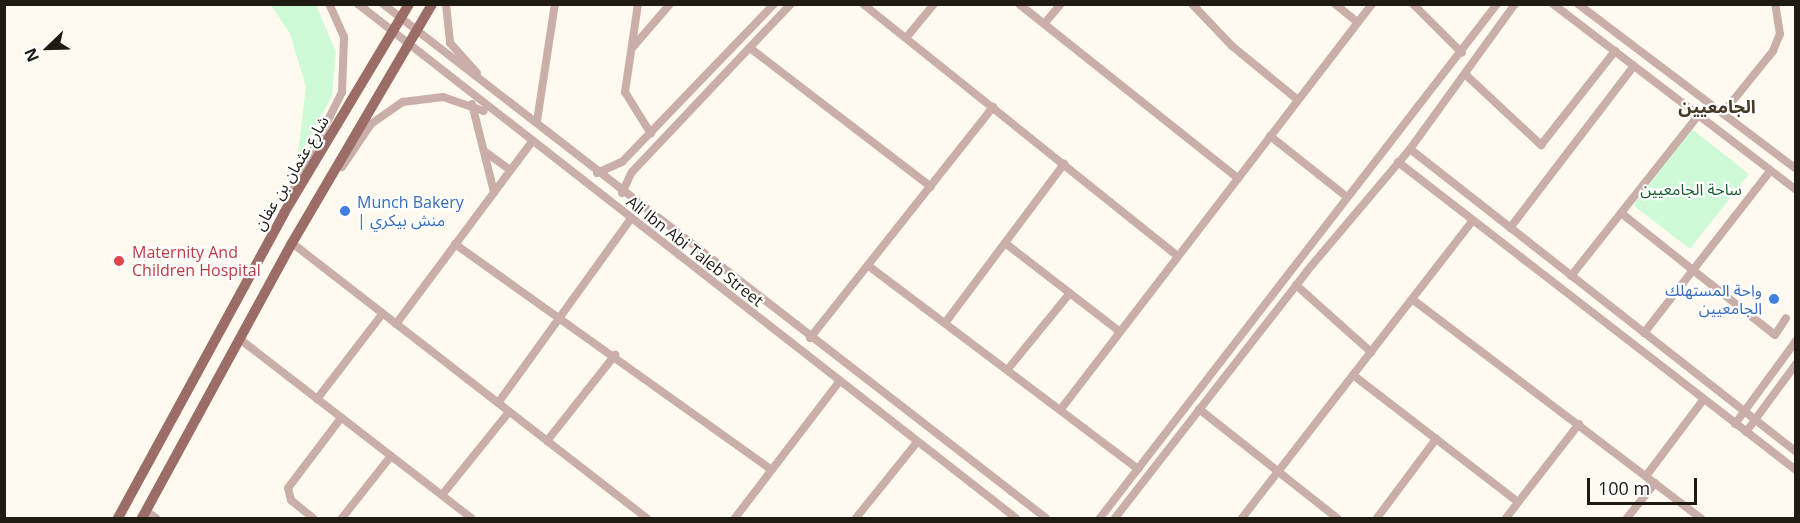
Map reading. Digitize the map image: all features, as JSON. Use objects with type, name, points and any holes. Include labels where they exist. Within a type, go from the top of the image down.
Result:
[{"type":"main road","name":"شارع عثمان بن عفان","points":[[118,519],[284,213],[409,4]]},
{"type":"main road","points":[[144,515],[292,243],[432,4]]},
{"type":"street","points":[[284,213],[342,92],[344,37],[330,4]]},
{"type":"street","name":"Ali Ibn Abi Taleb Street","points":[[358,4],[531,143],[1016,519]]},
{"type":"street","points":[[383,4],[416,33],[496,92]]},
{"type":"street","points":[[446,4],[450,43],[496,92]]},
{"type":"street","points":[[537,121],[555,4]]},
{"type":"street","points":[[639,4],[625,92],[651,134]]},
{"type":"street","points":[[632,47],[670,4]]},
{"type":"street","points":[[597,173],[622,162],[774,4]]},
{"type":"street","points":[[622,193],[632,172],[791,4]]},
{"type":"street","points":[[863,4],[1178,256]]},
{"type":"street","points":[[906,38],[934,4]]},
{"type":"street","points":[[1019,4],[1238,178]]},
{"type":"street","points":[[1044,24],[1061,4]]},
{"type":"street","points":[[1192,4],[1232,46],[1298,100]]},
{"type":"street","points":[[1335,4],[1357,22]]},
{"type":"street","points":[[1061,409],[1372,4]]},
{"type":"street","points":[[1413,4],[1462,53]]},
{"type":"street","points":[[1100,519],[1347,197],[1462,53],[1497,4]]},
{"type":"street","points":[[1114,519],[1296,285],[1410,149],[1466,75],[1515,4]]},
{"type":"street","points":[[1553,4],[1796,190]]},
{"type":"street","points":[[1578,4],[1796,169]]},
{"type":"street","points":[[1723,114],[1773,51],[1780,34],[1775,4]]},
{"type":"street","points":[[750,48],[931,186]]},
{"type":"street","points":[[1466,75],[1541,145],[1615,51]]},
{"type":"street","points":[[1510,228],[1634,66]]},
{"type":"street","name":"Ali Ibn Abi Taleb Street","points":[[496,92],[537,121],[622,193],[1046,519]]},
{"type":"street","points":[[501,119],[472,104],[423,96],[383,113],[292,243],[647,519]]},
{"type":"street","points":[[472,104],[494,192]]},
{"type":"street","points":[[810,338],[870,267],[993,107]]},
{"type":"street","points":[[1571,276],[1698,116]]},
{"type":"street","points":[[1270,136],[1347,197]]},
{"type":"street","points":[[396,324],[531,143]]},
{"type":"street","points":[[1410,149],[1796,452]]},
{"type":"street","points":[[484,150],[510,171]]},
{"type":"street","points":[[622,162],[632,172]]},
{"type":"street","points":[[1398,162],[1796,470]]},
{"type":"street","points":[[945,323],[1064,164]]},
{"type":"street","points":[[1644,333],[1770,171]]},
{"type":"street","points":[[1622,213],[1774,335],[1786,318]]},
{"type":"street","points":[[498,402],[562,318],[630,220]]},
{"type":"street","points":[[1242,519],[1472,221]]},
{"type":"street","points":[[1005,243],[1120,332]]},
{"type":"street","points":[[455,244],[615,355],[772,470]]},
{"type":"street","points":[[870,267],[1061,409],[1138,470]]},
{"type":"street","points":[[1296,285],[1371,352]]},
{"type":"street","points":[[1008,369],[1070,293]]},
{"type":"street","points":[[1412,299],[1701,519]]},
{"type":"street","points":[[317,399],[383,313]]},
{"type":"street","points":[[241,340],[471,519]]},
{"type":"street","points":[[1735,424],[1796,341]]},
{"type":"street","points":[[547,441],[615,355]]},
{"type":"street","points":[[1746,432],[1796,364]]},
{"type":"street","points":[[1353,375],[1518,502]]},
{"type":"street","points":[[735,519],[839,382]]},
{"type":"street","points":[[1646,476],[1703,400]]},
{"type":"street","points":[[1199,409],[1337,519]]},
{"type":"street","points":[[442,495],[509,412]]},
{"type":"street","points":[[313,519],[300,515],[291,501],[288,488],[341,418]]},
{"type":"street","points":[[1506,519],[1579,424]]},
{"type":"street","points":[[1377,519],[1436,439]]},
{"type":"street","points":[[860,517],[917,442]]},
{"type":"street","points":[[342,519],[391,456]]},
{"type":"street","points":[[1628,519],[1655,483]]},
{"type":"street","points":[[144,515],[156,519]]},
{"type":"green space","points":[[271,5],[316,5],[336,52],[332,96],[297,161],[306,87],[290,34]]},
{"type":"green space","name":"ساحة الجامعيين","points":[[1692,129],[1749,174],[1690,249],[1633,205]]},
{"type":"place","name":"Munch Bakery | منش بيكري","points":[[345,211]]},
{"type":"place","name":"Maternity And Children Hospital","points":[[119,261]]},
{"type":"place","name":"واحة المستهلك الجامعيين","points":[[1774,299]]},
{"type":"district","name":"الجامعيين","points":[[1717,106]]}]
